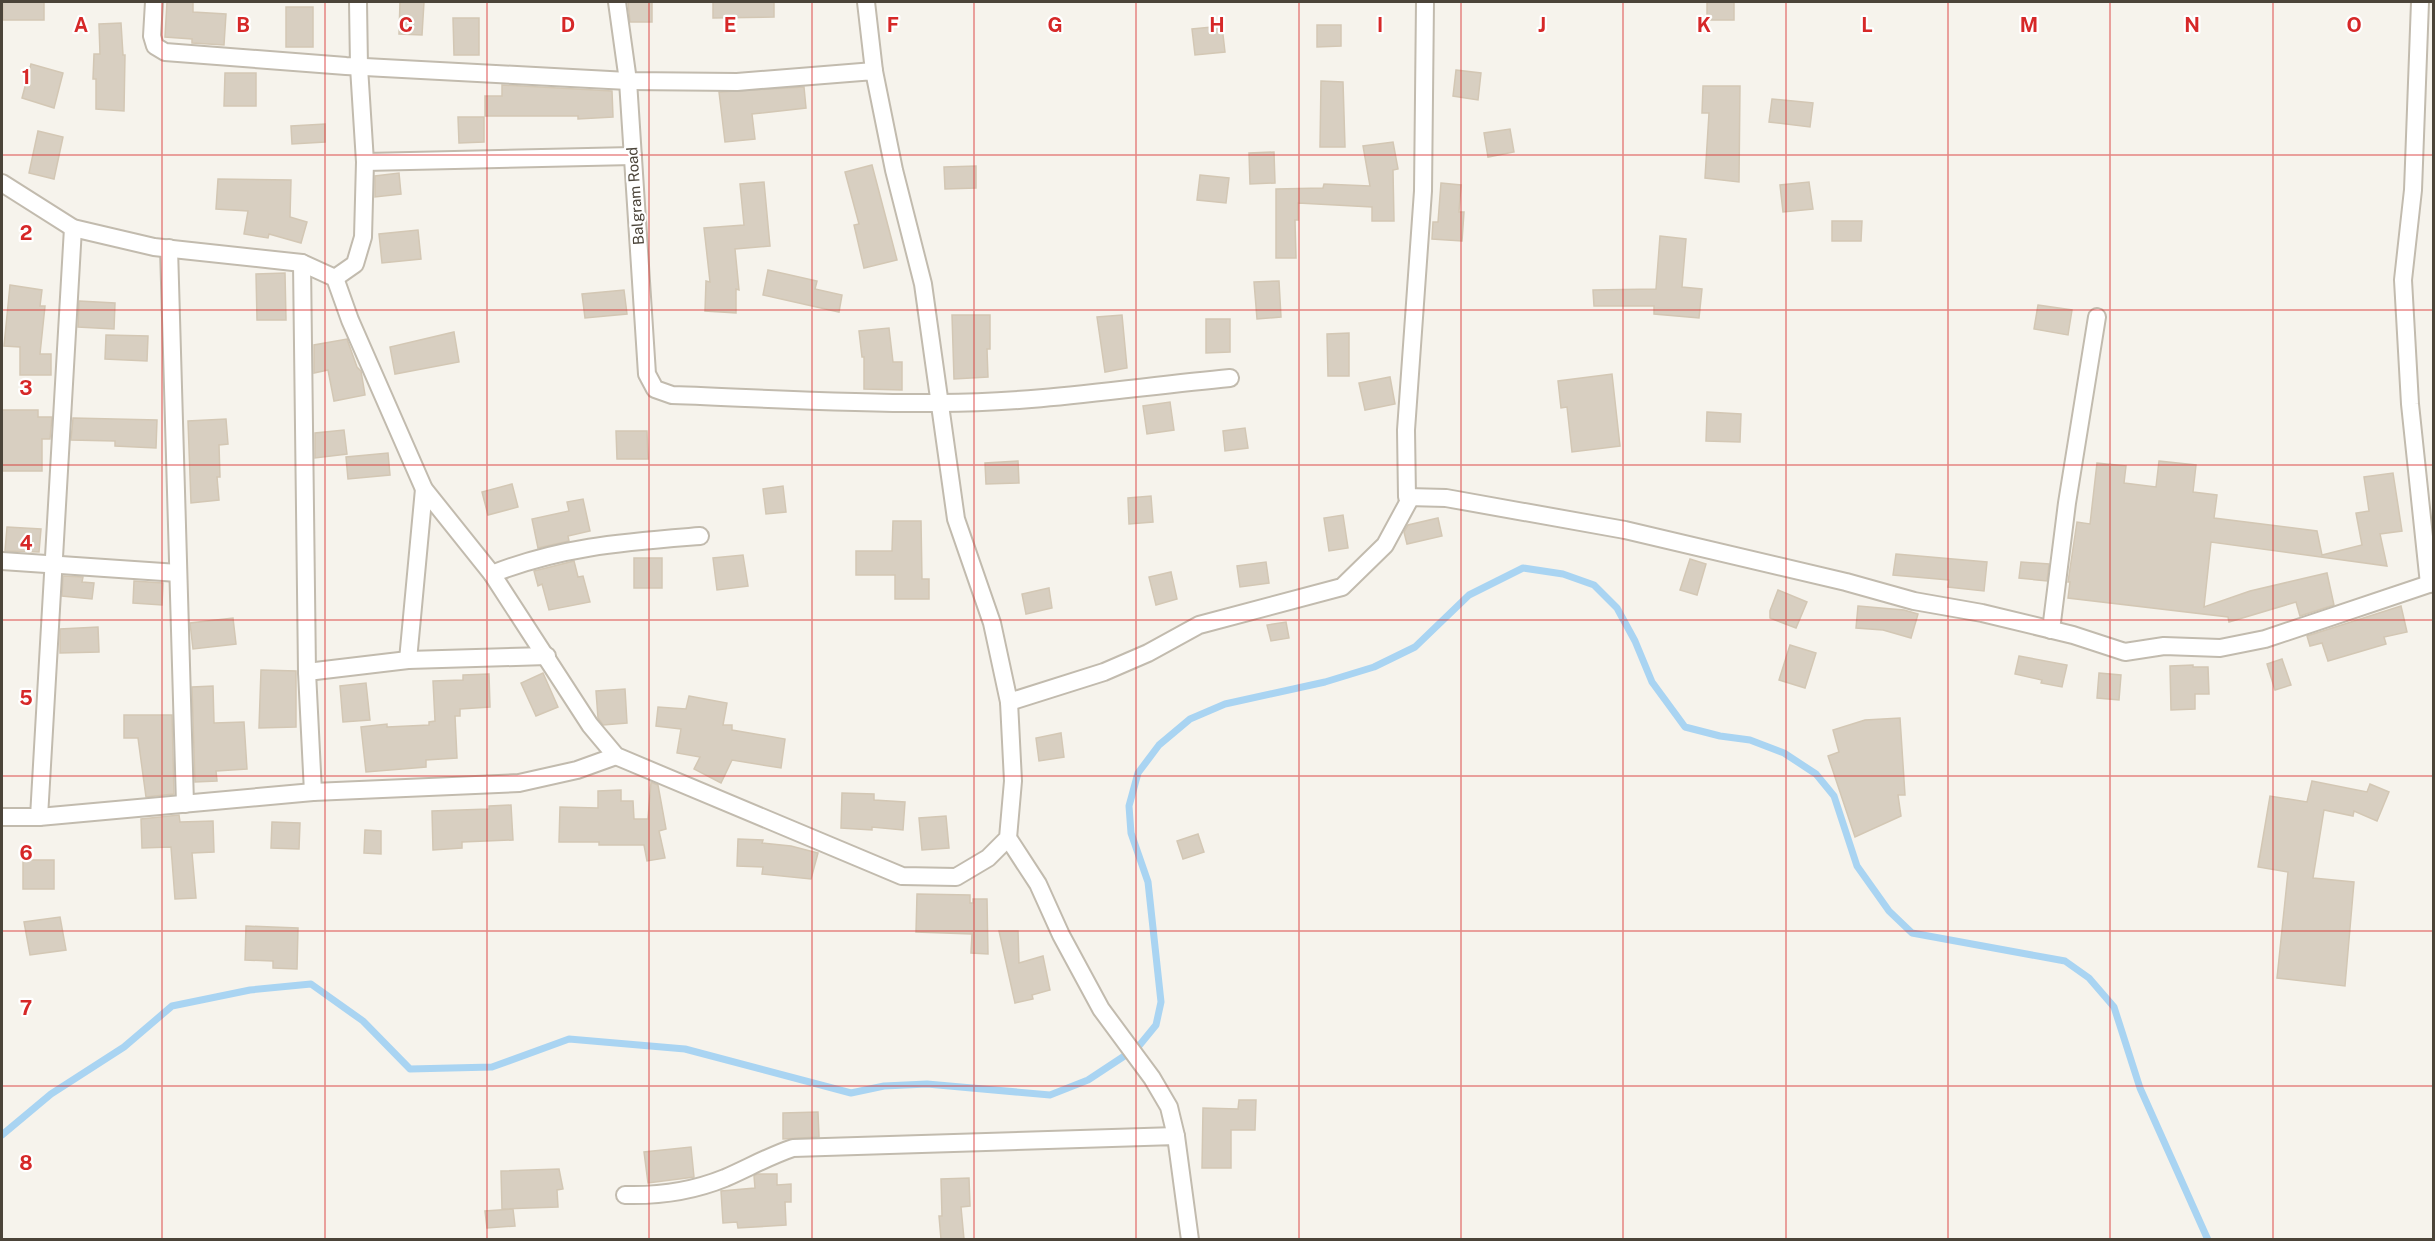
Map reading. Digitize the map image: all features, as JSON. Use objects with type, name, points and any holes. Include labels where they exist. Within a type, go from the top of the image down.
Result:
[{"type":"street","points":[[154,2],[152,36],[155,46],[165,52],[358,66],[628,81],[737,82],[874,71]]},
{"type":"street","points":[[335,278],[355,264],[363,237],[365,162],[358,66],[358,2]]},
{"type":"street","name":"Balgram Road","points":[[617,2],[628,81],[647,374],[655,390],[672,395],[940,404]]},
{"type":"street","points":[[866,2],[874,71],[894,170],[923,284],[956,519],[992,623],[1010,702],[1013,781],[1008,837],[1038,884],[1061,934],[1101,1009],[1152,1077],[1169,1107],[1176,1136],[1190,1239]]},
{"type":"street","points":[[1425,2],[1423,191],[1406,430],[1407,497],[1446,498],[1625,530],[1846,582],[1914,601],[1982,613],[2125,652],[2164,646],[2220,648],[2265,639],[2431,583],[2410,404],[2403,280],[2413,190],[2420,2]]},
{"type":"street","points":[[365,162],[633,156]]},
{"type":"street","points":[[2,183],[73,228],[169,248],[302,263],[335,278],[350,320],[424,489],[492,574],[590,725],[616,756],[902,876],[956,877],[988,858],[1008,837]]},
{"type":"street","points":[[39,817],[73,228]]},
{"type":"street","points":[[169,248],[185,804]]},
{"type":"street","points":[[302,263],[307,672],[313,792]]},
{"type":"street","points":[[2051,630],[2067,503],[2097,316]]},
{"type":"street","points":[[940,404],[1054,399],[1150,385],[1230,378]]},
{"type":"street","points":[[408,660],[424,489]]},
{"type":"street","points":[[1010,702],[1104,672],[1199,625],[1342,587],[1385,545],[1411,497]]},
{"type":"street","points":[[492,574],[523,562],[601,544],[700,536]]},
{"type":"street","points":[[2,561],[178,573]]},
{"type":"street","points":[[307,672],[408,660],[547,656]]},
{"type":"street","points":[[2,817],[39,817],[313,792],[519,783],[577,770],[616,756]]},
{"type":"street","points":[[625,1195],[649,1196],[675,1193],[724,1178],[768,1156],[793,1148],[1176,1136]]},
{"type":"building","points":[[3,2],[44,2],[44,20],[3,20]]},
{"type":"building","points":[[167,2],[193,2],[193,12],[226,14],[224,45],[192,43],[192,39],[165,37]]},
{"type":"building","points":[[400,2],[424,2],[422,35],[399,34]]},
{"type":"building","points":[[628,2],[652,2],[652,22],[630,22]]},
{"type":"building","points":[[713,2],[774,2],[774,17],[713,18]]},
{"type":"building","points":[[1707,2],[1734,2],[1734,20],[1707,20]]},
{"type":"building","points":[[286,7],[313,7],[313,47],[286,47]]},
{"type":"building","points":[[453,18],[479,18],[479,55],[454,55]]},
{"type":"building","points":[[121,23],[123,55],[125,55],[124,111],[96,109],[96,79],[93,79],[94,54],[100,54],[99,24]]},
{"type":"building","points":[[1317,25],[1341,25],[1341,46],[1317,47]]},
{"type":"building","points":[[1222,26],[1225,52],[1195,55],[1192,29]]},
{"type":"building","points":[[31,64],[63,73],[54,108],[22,98]]},
{"type":"building","points":[[1456,70],[1481,73],[1478,100],[1453,96]]},
{"type":"building","points":[[225,73],[256,73],[256,106],[224,106]]},
{"type":"building","points":[[1321,81],[1343,82],[1345,147],[1320,147]]},
{"type":"building","points":[[502,85],[612,91],[613,117],[578,119],[578,116],[485,116],[485,96],[502,96]]},
{"type":"building","points":[[1703,86],[1740,86],[1739,182],[1705,178],[1709,113],[1702,113]]},
{"type":"building","points":[[804,87],[806,108],[752,114],[755,139],[725,142],[719,92]]},
{"type":"building","points":[[1772,99],[1813,103],[1810,127],[1769,122]]},
{"type":"building","points":[[458,117],[484,117],[484,142],[459,143]]},
{"type":"building","points":[[325,124],[325,142],[292,144],[291,126]]},
{"type":"building","points":[[1510,129],[1514,152],[1488,157],[1484,133]]},
{"type":"building","points":[[38,131],[63,137],[54,179],[29,173]]},
{"type":"building","points":[[1393,142],[1398,169],[1393,170],[1394,221],[1372,221],[1372,207],[1298,203],[1298,220],[1295,220],[1296,258],[1276,258],[1276,189],[1323,188],[1324,184],[1370,186],[1363,146]]},
{"type":"building","points":[[1274,152],[1275,183],[1250,184],[1249,153]]},
{"type":"building","points":[[872,165],[897,260],[864,268],[854,225],[859,224],[845,172]]},
{"type":"building","points":[[976,166],[976,188],[945,189],[944,167]]},
{"type":"building","points":[[399,173],[401,194],[375,197],[375,176]]},
{"type":"building","points":[[1200,175],[1229,178],[1226,203],[1197,200]]},
{"type":"building","points":[[218,179],[291,180],[290,217],[307,222],[301,243],[269,234],[268,238],[244,234],[248,211],[216,209]]},
{"type":"building","points":[[764,182],[770,246],[735,249],[739,290],[736,289],[736,313],[705,311],[706,281],[710,282],[704,228],[744,225],[740,184]]},
{"type":"building","points":[[1809,182],[1813,209],[1783,212],[1780,185]]},
{"type":"building","points":[[1441,183],[1461,185],[1459,212],[1464,212],[1462,241],[1432,239],[1433,222],[1438,222]]},
{"type":"building","points":[[1832,221],[1862,221],[1861,241],[1832,241]]},
{"type":"building","points":[[418,230],[421,259],[382,263],[379,234]]},
{"type":"building","points":[[1660,236],[1686,239],[1682,287],[1702,289],[1699,318],[1654,314],[1654,306],[1594,306],[1593,290],[1656,289]]},
{"type":"building","points":[[768,270],[817,281],[815,289],[842,295],[839,312],[763,295]]},
{"type":"building","points":[[285,273],[286,320],[257,320],[256,274]]},
{"type":"building","points":[[1279,281],[1281,317],[1257,319],[1254,282]]},
{"type":"building","points":[[10,285],[42,290],[40,306],[45,306],[40,354],[51,354],[51,375],[20,375],[20,347],[4,346]]},
{"type":"building","points":[[624,290],[627,314],[585,318],[582,294]]},
{"type":"building","points":[[79,301],[115,303],[114,329],[78,327]]},
{"type":"building","points":[[2038,305],[2072,310],[2068,335],[2034,329]]},
{"type":"building","points":[[952,315],[990,315],[990,349],[987,349],[988,377],[954,379]]},
{"type":"building","points":[[1122,315],[1127,368],[1105,372],[1097,317]]},
{"type":"building","points":[[1206,319],[1230,319],[1230,352],[1206,353]]},
{"type":"building","points":[[889,328],[893,362],[902,362],[902,390],[864,389],[864,357],[862,357],[859,331]]},
{"type":"building","points":[[454,332],[459,362],[395,374],[390,347]]},
{"type":"building","points":[[1349,333],[1349,376],[1328,376],[1327,334]]},
{"type":"building","points":[[106,335],[148,336],[147,361],[105,359]]},
{"type":"building","points":[[347,339],[357,367],[361,371],[365,395],[334,401],[328,370],[314,373],[314,345]]},
{"type":"building","points":[[1612,374],[1620,446],[1572,452],[1567,407],[1561,408],[1558,381]]},
{"type":"building","points":[[1390,377],[1395,404],[1365,410],[1359,383]]},
{"type":"building","points":[[1170,402],[1174,430],[1147,434],[1143,406]]},
{"type":"building","points":[[2,410],[38,410],[38,417],[52,417],[50,439],[42,439],[42,471],[2,471]]},
{"type":"building","points":[[1707,412],[1741,414],[1740,442],[1706,441]]},
{"type":"building","points":[[73,418],[157,420],[156,448],[115,446],[115,441],[71,440]]},
{"type":"building","points":[[226,419],[228,444],[219,445],[220,477],[217,477],[219,500],[191,503],[188,421]]},
{"type":"building","points":[[1245,428],[1248,448],[1225,451],[1223,431]]},
{"type":"building","points":[[344,430],[347,454],[315,458],[315,433]]},
{"type":"building","points":[[616,431],[647,431],[648,459],[617,459]]},
{"type":"building","points":[[388,453],[390,475],[348,479],[346,457]]},
{"type":"building","points":[[1018,461],[1019,483],[986,484],[985,463]]},
{"type":"building","points":[[2159,461],[2196,465],[2193,492],[2217,495],[2214,518],[2317,531],[2322,555],[2362,545],[2356,513],[2369,511],[2364,477],[2393,473],[2402,531],[2380,534],[2387,566],[2211,542],[2204,607],[2250,591],[2327,573],[2334,605],[2300,616],[2296,602],[2229,622],[2228,617],[2068,598],[2070,582],[2068,582],[2077,522],[2090,524],[2097,463],[2126,466],[2124,483],[2156,487]]},
{"type":"building","points":[[512,484],[518,507],[488,515],[482,492]]},
{"type":"building","points":[[783,486],[786,512],[766,514],[763,489]]},
{"type":"building","points":[[1151,496],[1153,522],[1129,524],[1128,498]]},
{"type":"building","points":[[583,499],[590,531],[568,536],[569,541],[538,548],[532,519],[569,511],[567,502]]},
{"type":"building","points":[[1343,515],[1348,548],[1329,551],[1324,518]]},
{"type":"building","points":[[1438,518],[1442,536],[1407,544],[1404,532],[1408,525]]},
{"type":"building","points":[[893,521],[921,521],[922,579],[929,579],[929,599],[895,599],[895,575],[856,575],[856,551],[892,551]]},
{"type":"building","points":[[7,527],[41,529],[39,552],[5,551]]},
{"type":"building","points":[[1896,554],[1987,562],[1984,591],[1948,587],[1949,580],[1893,575]]},
{"type":"building","points":[[743,555],[748,586],[717,590],[713,558]]},
{"type":"building","points":[[634,558],[662,558],[662,588],[634,588]]},
{"type":"building","points":[[1690,559],[1706,564],[1697,595],[1680,590]]},
{"type":"building","points":[[574,561],[578,577],[583,576],[590,602],[549,610],[542,584],[538,586],[534,571]]},
{"type":"building","points":[[1266,562],[1269,583],[1240,587],[1237,566]]},
{"type":"building","points":[[2021,562],[2049,564],[2047,581],[2019,578]]},
{"type":"building","points":[[1171,572],[1177,599],[1156,605],[1149,577]]},
{"type":"building","points":[[63,576],[83,577],[82,582],[94,583],[92,599],[62,596]]},
{"type":"building","points":[[134,581],[163,583],[162,605],[133,603]]},
{"type":"building","points":[[1049,588],[1052,608],[1026,614],[1022,594]]},
{"type":"building","points":[[1778,590],[1807,602],[1796,628],[1770,618],[1770,611]]},
{"type":"building","points":[[1858,606],[1904,610],[1918,614],[1911,638],[1883,630],[1856,628]]},
{"type":"building","points":[[2401,606],[2407,632],[2384,637],[2386,644],[2328,661],[2322,643],[2310,646],[2307,636]]},
{"type":"building","points":[[233,618],[236,644],[193,649],[190,623]]},
{"type":"building","points":[[1286,622],[1289,638],[1271,641],[1267,625]]},
{"type":"building","points":[[98,627],[99,652],[60,653],[60,629]]},
{"type":"building","points":[[1790,645],[1816,653],[1805,688],[1779,680]]},
{"type":"building","points":[[2019,656],[2067,665],[2062,687],[2015,674]]},
{"type":"building","points":[[2282,659],[2291,685],[2275,690],[2267,664]]},
{"type":"building","points":[[2193,665],[2193,667],[2208,667],[2209,694],[2195,694],[2195,709],[2171,710],[2170,666]]},
{"type":"building","points":[[261,670],[296,671],[296,727],[259,728]]},
{"type":"building","points":[[543,673],[558,707],[536,716],[521,683]]},
{"type":"building","points":[[2099,673],[2121,675],[2119,700],[2097,698]]},
{"type":"building","points":[[489,674],[490,707],[460,709],[460,716],[455,716],[457,758],[426,760],[426,767],[366,772],[361,727],[387,724],[387,727],[429,725],[429,722],[435,721],[433,681],[463,680],[463,675]]},
{"type":"building","points":[[366,683],[370,720],[343,722],[340,686]]},
{"type":"building","points":[[213,686],[214,723],[244,722],[247,769],[216,771],[217,781],[195,782],[192,687]]},
{"type":"building","points":[[625,689],[627,723],[603,725],[598,718],[596,691]]},
{"type":"building","points":[[689,696],[727,703],[723,725],[732,725],[732,730],[785,739],[781,768],[732,760],[721,783],[694,769],[700,757],[677,753],[681,729],[656,726],[658,707],[686,709]]},
{"type":"building","points":[[124,715],[172,715],[174,794],[146,797],[138,738],[124,738]]},
{"type":"building","points":[[1900,718],[1905,795],[1898,795],[1901,816],[1855,837],[1828,756],[1839,752],[1833,730],[1865,720]]},
{"type":"building","points":[[1061,733],[1064,757],[1039,761],[1036,738]]},
{"type":"building","points":[[2312,781],[2367,792],[2370,784],[2389,792],[2377,821],[2354,811],[2353,816],[2324,810],[2313,878],[2354,882],[2345,986],[2277,978],[2288,872],[2258,867],[2270,796],[2307,802]]},
{"type":"building","points":[[651,782],[658,785],[666,829],[659,831],[665,858],[647,861],[644,845],[559,842],[560,807],[598,808],[598,791],[621,790],[621,801],[633,801],[634,819],[648,819]]},
{"type":"building","points":[[842,793],[874,794],[874,800],[905,802],[903,830],[872,827],[872,830],[841,828]]},
{"type":"building","points":[[511,805],[513,840],[462,842],[462,848],[433,850],[432,811],[489,809],[489,806]]},
{"type":"building","points":[[179,815],[180,822],[213,821],[214,852],[192,853],[196,898],[175,899],[171,847],[142,848],[141,819]]},
{"type":"building","points":[[946,816],[949,848],[922,850],[919,818]]},
{"type":"building","points":[[272,822],[300,823],[299,849],[271,848]]},
{"type":"building","points":[[365,830],[381,831],[381,854],[364,853]]},
{"type":"building","points":[[1198,834],[1204,852],[1183,859],[1177,841]]},
{"type":"building","points":[[738,839],[763,840],[762,843],[791,846],[818,853],[811,879],[762,874],[763,867],[737,866]]},
{"type":"building","points":[[23,860],[54,860],[54,889],[23,889]]},
{"type":"building","points":[[917,894],[970,895],[970,903],[973,903],[973,899],[987,899],[988,954],[971,953],[972,934],[916,932]]},
{"type":"building","points":[[60,917],[66,950],[30,955],[24,922]]},
{"type":"building","points":[[246,926],[298,928],[297,969],[273,968],[273,961],[245,960]]},
{"type":"building","points":[[999,931],[1018,931],[1019,963],[1043,956],[1050,990],[1032,995],[1033,999],[1015,1003]]},
{"type":"building","points":[[1239,1100],[1256,1100],[1255,1130],[1231,1130],[1231,1168],[1202,1168],[1203,1108],[1238,1109]]},
{"type":"building","points":[[818,1112],[819,1137],[783,1139],[783,1113]]},
{"type":"building","points":[[691,1147],[694,1177],[648,1183],[644,1152]]},
{"type":"building","points":[[559,1169],[563,1189],[557,1190],[558,1207],[502,1209],[501,1171]]},
{"type":"building","points":[[777,1174],[777,1185],[791,1184],[791,1202],[785,1202],[786,1225],[738,1228],[737,1222],[723,1223],[721,1191],[755,1188],[754,1176]]},
{"type":"building","points":[[969,1178],[970,1206],[961,1207],[964,1239],[941,1239],[939,1216],[942,1216],[941,1179]]},
{"type":"building","points":[[513,1209],[515,1226],[487,1228],[485,1211]]},
{"type":"waterway","points":[[2,1135],[51,1094],[124,1047],[172,1006],[250,990],[311,984],[363,1021],[410,1069],[492,1067],[569,1039],[685,1049],[851,1093],[884,1086],[927,1084],[1050,1095],[1088,1080],[1138,1047],[1156,1025],[1161,1002],[1148,882],[1131,833],[1129,806],[1138,773],[1159,745],[1190,719],[1225,704],[1325,682],[1374,667],[1415,647],[1469,595],[1523,568],[1563,574],[1594,585],[1617,608],[1635,641],[1652,682],[1685,727],[1720,736],[1750,740],[1784,753],[1816,774],[1834,796],[1857,866],[1889,911],[1912,933],[2065,961],[2089,978],[2114,1007],[2140,1088],[2208,1240]]}]
